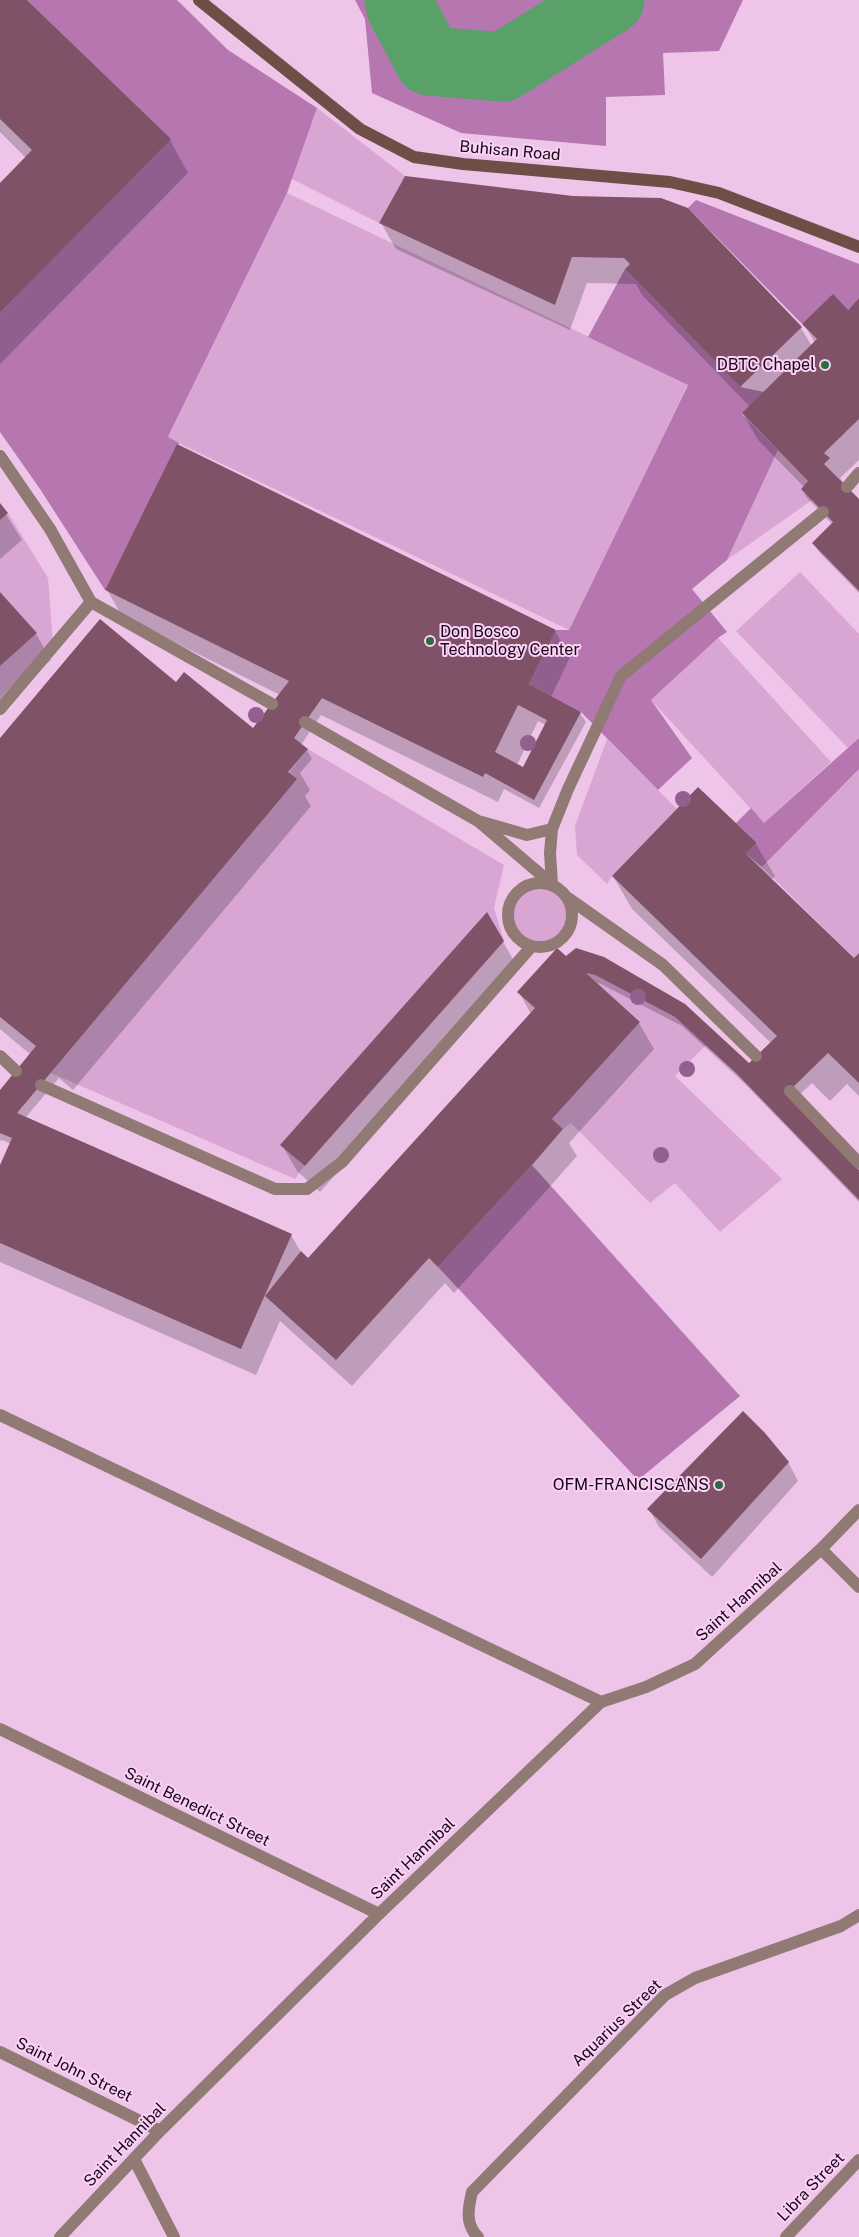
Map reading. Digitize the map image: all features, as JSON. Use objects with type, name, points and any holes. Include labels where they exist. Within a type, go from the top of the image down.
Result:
[{"type":"street","name":"Buhisan Road","points":[[199,0],[360,129],[414,156],[463,164],[670,182],[719,193],[859,246]]},
{"type":"street","points":[[0,456],[50,529],[91,602],[272,704]]},
{"type":"street","points":[[847,487],[859,473]]},
{"type":"street","points":[[552,884],[550,853],[552,829],[621,676],[822,512]]},
{"type":"street","points":[[0,709],[91,602]]},
{"type":"street","points":[[305,722],[478,821],[561,890],[568,898],[663,966],[756,1056]]},
{"type":"street","points":[[478,821],[527,835],[552,829]]},
{"type":"street","points":[[552,884],[541,882],[520,888],[513,896],[508,905],[507,916],[509,926],[515,936],[523,943],[532,946],[543,947],[554,944],[569,930],[572,908],[568,898]]},
{"type":"street","points":[[41,1085],[275,1189],[307,1189],[342,1162],[532,946]]},
{"type":"street","points":[[0,1056],[16,1070]]},
{"type":"street","points":[[790,1091],[859,1163]]},
{"type":"street","points":[[0,1415],[601,1702]]},
{"type":"street","name":"Saint Hannibal","points":[[60,2237],[160,2131],[379,1914],[601,1702],[646,1687],[695,1664],[821,1549],[859,1510]]},
{"type":"street","points":[[821,1549],[859,1587]]},
{"type":"street","name":"Saint Benedict Street","points":[[0,1729],[379,1914]]},
{"type":"street","name":"Aquarius Street","points":[[476,2235],[466,2214],[472,2192],[664,1995],[695,1978],[841,1926],[859,1915]]},
{"type":"street","name":"Saint John Street","points":[[0,2052],[160,2131]]},
{"type":"street","points":[[134,2159],[174,2237]]},
{"type":"street","name":"Libra Street","points":[[786,2237],[859,2160]]},
{"type":"shaded area","points":[[27,0],[177,0],[228,50],[317,108],[287,193],[168,437],[179,443],[105,590],[40,489],[0,432],[0,313],[170,139]]},
{"type":"shaded area","points":[[355,0],[743,0],[719,51],[663,53],[665,95],[606,97],[606,146],[461,133],[372,93],[365,19]]},
{"type":"shaded area","points":[[317,108],[405,176],[379,223],[292,179]]},
{"type":"shaded area","points":[[287,193],[688,384],[569,630],[168,438]]},
{"type":"shaded area","points":[[696,200],[859,264],[859,298],[848,310],[802,324],[688,208]]},
{"type":"shaded area","points":[[625,269],[740,387],[764,392],[742,414],[778,450],[727,560],[692,589],[727,632],[718,638],[651,700],[692,758],[658,790],[581,712],[529,684],[556,630],[569,630],[688,385],[588,337]]},
{"type":"shaded area","points":[[778,450],[808,481],[801,489],[812,500],[727,560]]},
{"type":"shaded area","points":[[8,513],[48,578],[53,643],[0,698],[0,666],[37,633],[0,592],[0,520]]},
{"type":"shaded area","points":[[800,572],[859,634],[859,738],[848,748],[736,631]]},
{"type":"shaded area","points":[[718,638],[831,762],[764,823],[651,700]]},
{"type":"shaded area","points":[[859,738],[859,769],[762,867],[746,854],[757,843],[736,823],[751,808],[764,823]]},
{"type":"shaded area","points":[[607,739],[677,809],[612,876],[607,884],[577,855],[575,826]]},
{"type":"shaded area","points":[[308,749],[504,865],[494,908],[504,941],[305,1165],[295,1179],[51,1073]]},
{"type":"shaded area","points":[[859,769],[859,953],[854,958],[762,867]]},
{"type":"shaded area","points":[[534,883],[546,883],[563,892],[570,903],[572,915],[570,927],[563,938],[546,947],[534,947],[522,942],[513,933],[508,921],[508,909],[513,897],[522,888]]},
{"type":"shaded area","points":[[586,973],[595,975],[675,1017],[706,1045],[675,1076],[782,1179],[720,1232],[675,1183],[650,1203],[571,1123],[563,1129],[552,1119],[640,1022]]},
{"type":"shaded area","points":[[532,1165],[740,1396],[638,1480],[438,1267]]},
{"type":"building","points":[[0,0],[27,0],[171,139],[0,313],[0,183],[32,150],[0,119]]},
{"type":"building","points":[[405,176],[573,196],[661,198],[688,208],[802,327],[740,387],[625,269],[630,264],[624,258],[572,257],[555,305],[379,223]]},
{"type":"building","points":[[833,294],[848,310],[859,298],[859,419],[824,453],[830,458],[824,464],[859,499],[859,591],[812,543],[833,522],[801,489],[808,481],[742,413],[817,339],[802,324]]},
{"type":"building","points":[[177,444],[556,630],[529,684],[581,712],[534,800],[485,773],[483,777],[322,698],[294,738],[308,749],[288,772],[297,779],[17,1113],[292,1234],[241,1349],[0,1243],[0,1165],[12,1138],[0,1133],[0,1090],[36,1046],[0,1017],[0,738],[100,619],[176,682],[184,672],[253,728],[289,681],[105,590]],"holes":[[[518,705],[547,720],[523,767],[495,752]]]},
{"type":"building","points":[[0,503],[8,513],[0,520]]},
{"type":"building","points":[[0,592],[37,633],[0,666]]},
{"type":"building","points":[[698,787],[757,843],[746,854],[854,958],[859,953],[859,1083],[828,1053],[786,1094],[859,1170],[859,1200],[737,1074],[675,1017],[595,975],[586,973],[640,1022],[552,1119],[563,1129],[532,1165],[438,1267],[429,1258],[336,1360],[265,1296],[301,1251],[308,1258],[535,1008],[517,992],[557,948],[566,956],[576,948],[604,957],[685,1004],[749,1063],[777,1036],[612,876]]},
{"type":"building","points":[[487,912],[504,941],[305,1166],[280,1145]]},
{"type":"building","name":"OFM-FRANCISCANS","points":[[743,1411],[765,1433],[789,1462],[701,1559],[647,1509]]},
{"type":"waterway","points":[[399,0],[401,8],[429,61],[503,67],[610,0]]},
{"type":"place","name":"DBTC Chapel","points":[[825,365]]},
{"type":"place","name":"Don Bosco Technology Center","points":[[430,641]]},
{"type":"place","name":"OFM-FRANCISCANS","points":[[719,1485]]}]
